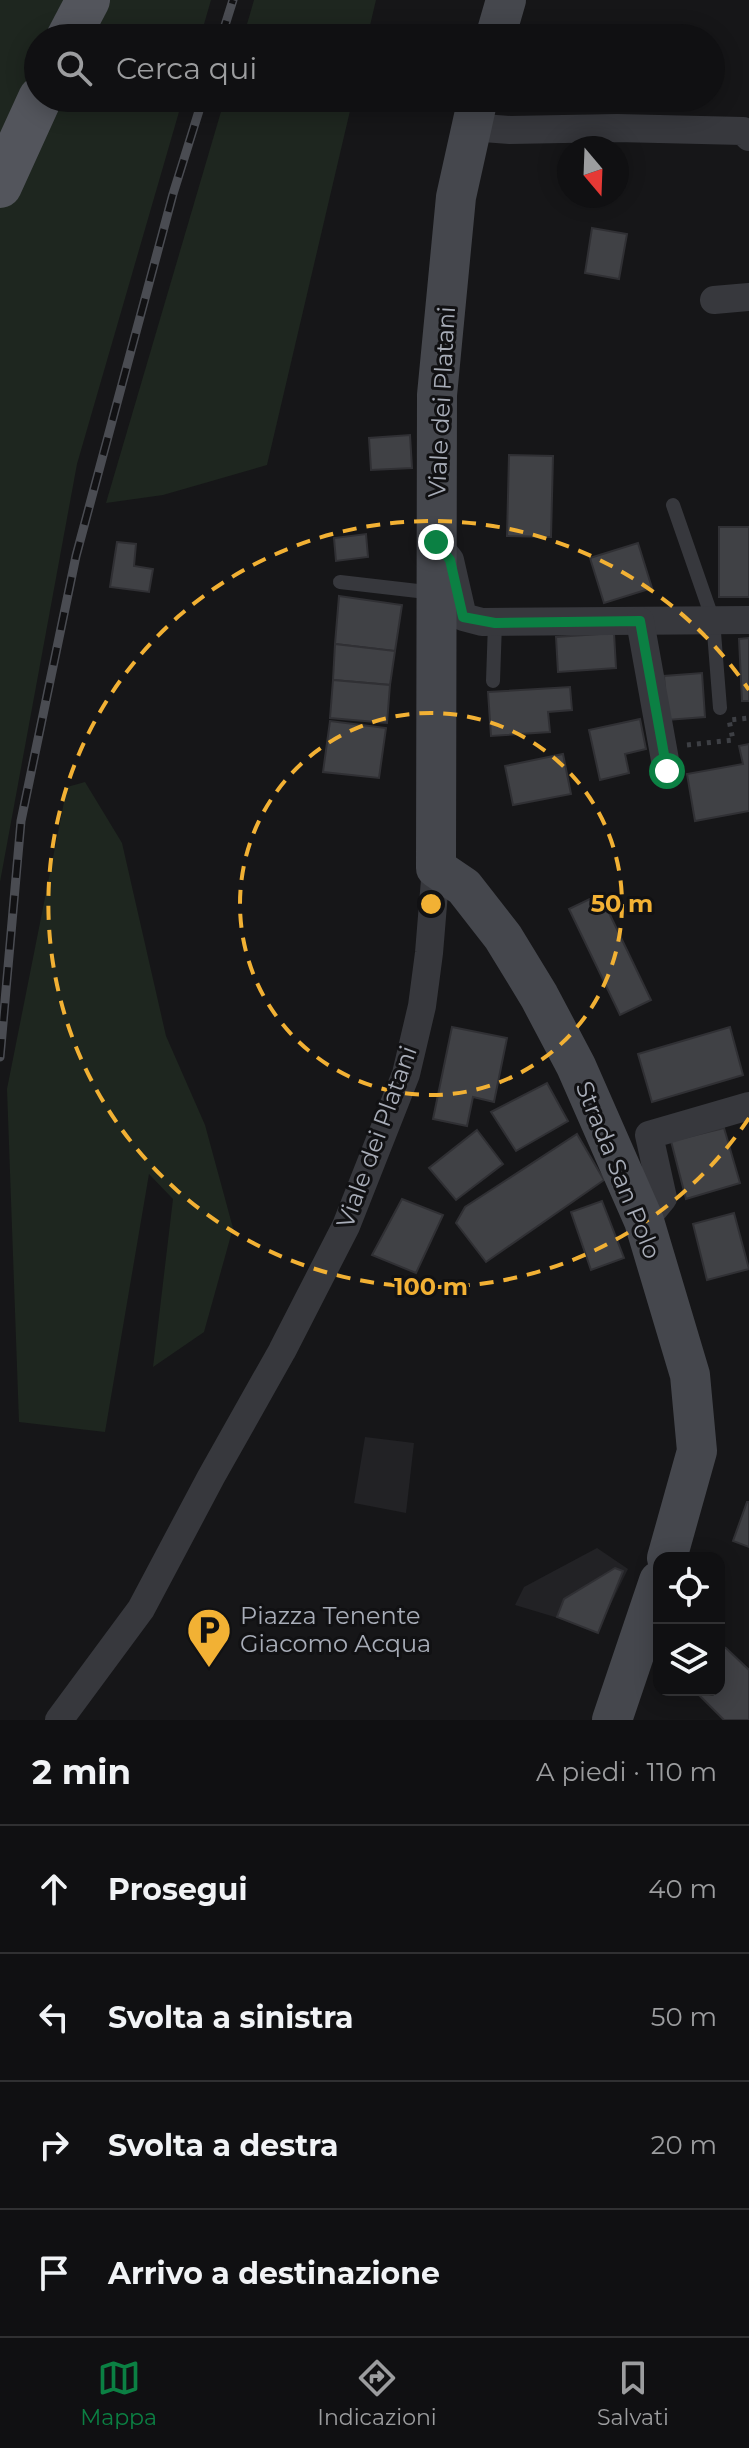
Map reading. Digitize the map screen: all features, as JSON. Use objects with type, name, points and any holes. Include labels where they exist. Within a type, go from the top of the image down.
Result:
[{"type":"main road","points":[[75,24],[88,0]]},
{"type":"main road","points":[[0,186],[34,112]]},
{"type":"street","points":[[499,24],[506,0]]},
{"type":"street","points":[[474,112],[510,130],[617,128],[743,131],[749,137]]},
{"type":"street","name":"Viale dei Platani","points":[[59,1720],[141,1609],[282,1351],[346,1226],[406,1074],[424,993],[436,868],[437,395],[456,197],[474,112]]},
{"type":"street","points":[[714,300],[749,297]]},
{"type":"street","points":[[436,542],[450,560],[463,617],[495,623],[749,620]]},
{"type":"street","points":[[640,621],[665,760]]},
{"type":"street","name":"Strada San Polo","points":[[436,868],[464,887],[503,937],[539,996],[576,1066],[644,1221],[690,1375],[697,1451],[669,1552]]},
{"type":"street","points":[[644,1221],[663,1198],[649,1135],[749,1106]]},
{"type":"street","points":[[612,1720],[653,1599]]},
{"type":"lane","points":[[673,505],[713,620],[720,708]]},
{"type":"lane","points":[[340,582],[436,593]]},
{"type":"lane","points":[[493,681],[495,623]]},
{"type":"path","points":[[665,760],[733,740],[729,720],[749,718]]},
{"type":"shaded area","points":[[0,0],[211,0],[204,24],[24,24],[24,112],[179,112],[77,464],[0,882]]},
{"type":"shaded area","points":[[254,0],[376,0],[370,24],[247,24]]},
{"type":"shaded area","points":[[221,112],[350,112],[267,465],[163,495],[106,503]]},
{"type":"shaded area","points":[[85,782],[122,843],[166,1036],[205,1125],[233,1228],[204,1332],[153,1367],[173,1199],[149,1174],[105,1432],[19,1422],[7,1089],[67,787]]},
{"type":"shaded area","points":[[365,1437],[414,1443],[406,1513],[354,1503]]},
{"type":"shaded area","points":[[597,1548],[628,1569],[598,1630],[515,1605],[524,1587]]},
{"type":"building","points":[[592,228],[627,234],[619,279],[585,273]]},
{"type":"building","points":[[410,435],[412,468],[371,470],[369,438]]},
{"type":"building","points":[[509,455],[553,456],[551,537],[507,536]]},
{"type":"building","points":[[719,527],[749,527],[749,597],[719,597]]},
{"type":"building","points":[[366,534],[368,557],[336,561],[334,538]]},
{"type":"building","points":[[117,542],[136,544],[134,566],[153,569],[149,592],[110,587]]},
{"type":"building","points":[[638,543],[652,588],[604,603],[590,558]]},
{"type":"building","points":[[339,596],[402,605],[395,651],[335,644]]},
{"type":"building","points":[[614,633],[616,668],[558,672],[556,637]]},
{"type":"building","points":[[749,638],[749,701],[742,701],[739,639]]},
{"type":"building","points":[[335,644],[395,651],[390,685],[333,680]]},
{"type":"building","points":[[702,673],[705,717],[667,720],[664,676]]},
{"type":"building","points":[[333,680],[390,685],[387,723],[330,718]]},
{"type":"building","points":[[570,687],[572,710],[548,712],[550,732],[491,736],[488,692]]},
{"type":"building","points":[[640,719],[646,749],[625,754],[629,773],[600,780],[589,730]]},
{"type":"building","points":[[330,721],[386,728],[379,778],[323,772]]},
{"type":"building","points":[[749,744],[749,811],[695,821],[687,774],[743,764],[739,746]]},
{"type":"building","points":[[563,754],[571,794],[513,805],[505,766]]},
{"type":"building","points":[[600,894],[651,1000],[620,1015],[569,909]]},
{"type":"building","points":[[452,1027],[507,1038],[494,1102],[473,1097],[467,1126],[433,1119]]},
{"type":"building","points":[[730,1027],[743,1075],[652,1102],[638,1054]]},
{"type":"building","points":[[547,1083],[568,1121],[516,1151],[491,1112]]},
{"type":"building","points":[[724,1128],[740,1183],[686,1199],[671,1141]]},
{"type":"building","points":[[477,1130],[503,1164],[456,1200],[429,1168]]},
{"type":"building","points":[[577,1134],[604,1180],[486,1262],[456,1223],[465,1207]]},
{"type":"building","points":[[402,1199],[443,1215],[416,1273],[372,1255]]},
{"type":"building","points":[[602,1201],[624,1258],[591,1270],[571,1212]]},
{"type":"building","points":[[734,1213],[749,1269],[707,1280],[693,1224]]},
{"type":"building","points":[[749,1502],[749,1547],[733,1541]]},
{"type":"building","points":[[615,1568],[623,1571],[598,1633],[557,1617],[564,1599]]},
{"type":"building","points":[[725,1648],[749,1670],[749,1720],[724,1720],[700,1696],[725,1696]]},
{"type":"railway","points":[[225,24],[233,0]]},
{"type":"railway","points":[[0,1057],[21,821],[76,556],[173,194],[199,112]]},
{"type":"place","name":"Piazza Tenente Giacomo Acqua","points":[[209,1669]]},
{"type":"route","points":[[436,542],[450,560],[463,617],[495,623],[640,621],[667,771]]}]
